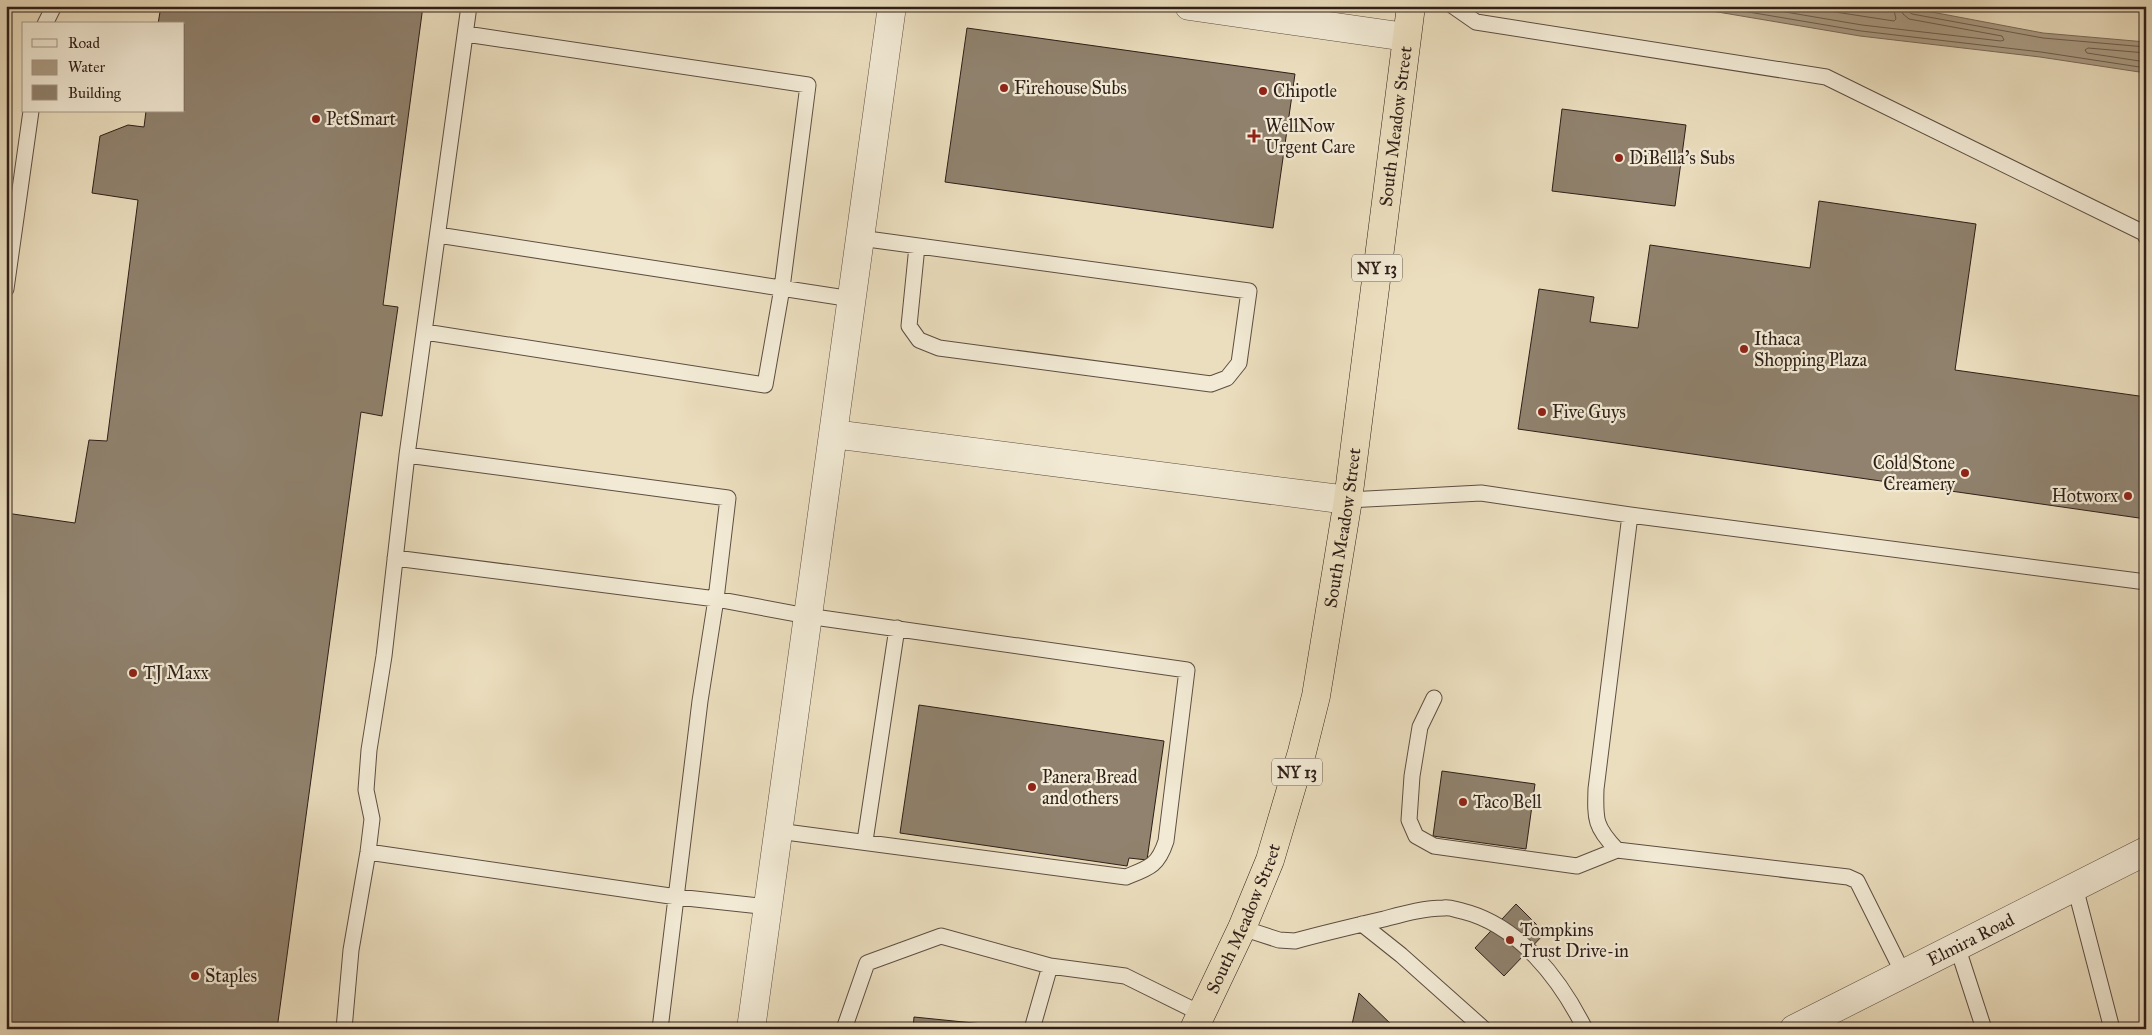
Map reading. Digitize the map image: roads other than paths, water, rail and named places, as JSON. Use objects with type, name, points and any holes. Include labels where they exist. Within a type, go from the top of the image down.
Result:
[{"type":"highway","name":"South Meadow Street","points":[[1198,1021],[1242,928],[1270,860],[1302,752],[1316,696],[1348,500],[1411,6]]},
{"type":"street","points":[[751,1029],[892,6]]},
{"type":"street","points":[[1189,6],[1406,37]]},
{"type":"street","points":[[833,434],[1348,500]]},
{"type":"street","name":"Elmira Road","points":[[1794,1029],[2146,851]]},
{"type":"lane","points":[[46,22],[54,6]]},
{"type":"lane","points":[[344,1029],[351,950],[372,819],[366,790],[369,750],[384,656],[407,455],[469,6]]},
{"type":"lane","points":[[1453,6],[1476,22],[1826,77],[2144,233],[2146,237]]},
{"type":"lane","points":[[425,332],[765,384],[782,288],[808,85],[466,34]]},
{"type":"lane","points":[[6,289],[31,112]]},
{"type":"lane","points":[[438,235],[852,299]]},
{"type":"lane","points":[[860,238],[1249,291],[1239,363],[1227,378],[1211,384],[939,348],[919,340],[909,326],[917,246]]},
{"type":"lane","points":[[407,455],[728,498],[716,599],[700,702],[660,1029]]},
{"type":"lane","points":[[1348,500],[1481,493],[1630,516],[2146,582]]},
{"type":"lane","points":[[1617,850],[1603,835],[1596,817],[1596,789],[1630,516]]},
{"type":"lane","points":[[395,558],[716,599],[807,616],[1187,670],[1166,841],[1161,857],[1149,868],[1126,877],[778,831]]},
{"type":"lane","points":[[865,841],[897,628]]},
{"type":"lane","points":[[1434,698],[1420,727],[1412,776],[1409,820],[1416,836],[1434,846],[1577,866],[1617,850],[1848,877],[1857,882],[1904,974]]},
{"type":"lane","points":[[368,852],[677,897],[768,908]]},
{"type":"lane","points":[[2075,887],[2112,1029]]},
{"type":"lane","points":[[1242,928],[1280,940],[1295,941],[1362,924],[1445,907],[1478,915],[1497,925],[1540,963],[1573,1006],[1585,1029]]},
{"type":"lane","points":[[1362,924],[1401,955],[1484,1029]]},
{"type":"lane","points":[[844,1029],[867,963],[941,936],[1050,966],[1125,976],[1198,1021]]},
{"type":"lane","points":[[1957,946],[1984,1029]]},
{"type":"lane","points":[[1032,1029],[1050,966]]},
{"type":"water","points":[[1682,6],[1900,6],[2043,33],[2146,42],[2146,73],[2040,57],[1860,36]]},
{"type":"place","name":"Firehouse Subs","points":[[1004,88]]},
{"type":"place","name":"Chipotle","points":[[1263,91]]},
{"type":"place","name":"PetSmart","points":[[316,119]]},
{"type":"place","name":"WellNow Urgent Care","points":[[1254,136]]},
{"type":"place","name":"DiBella's Subs","points":[[1619,158]]},
{"type":"place","name":"Ithaca Shopping Plaza","points":[[1744,349]]},
{"type":"place","name":"Five Guys","points":[[1542,412]]},
{"type":"place","name":"Cold Stone Creamery","points":[[1965,473]]},
{"type":"place","name":"Hotworx","points":[[2128,496]]},
{"type":"place","name":"TJ Maxx","points":[[133,673]]},
{"type":"place","name":"Panera Bread and others","points":[[1032,787]]},
{"type":"place","name":"Taco Bell","points":[[1463,802]]},
{"type":"place","name":"Tompkins Trust Drive-in","points":[[1510,940]]},
{"type":"place","name":"Staples","points":[[195,976]]}]
